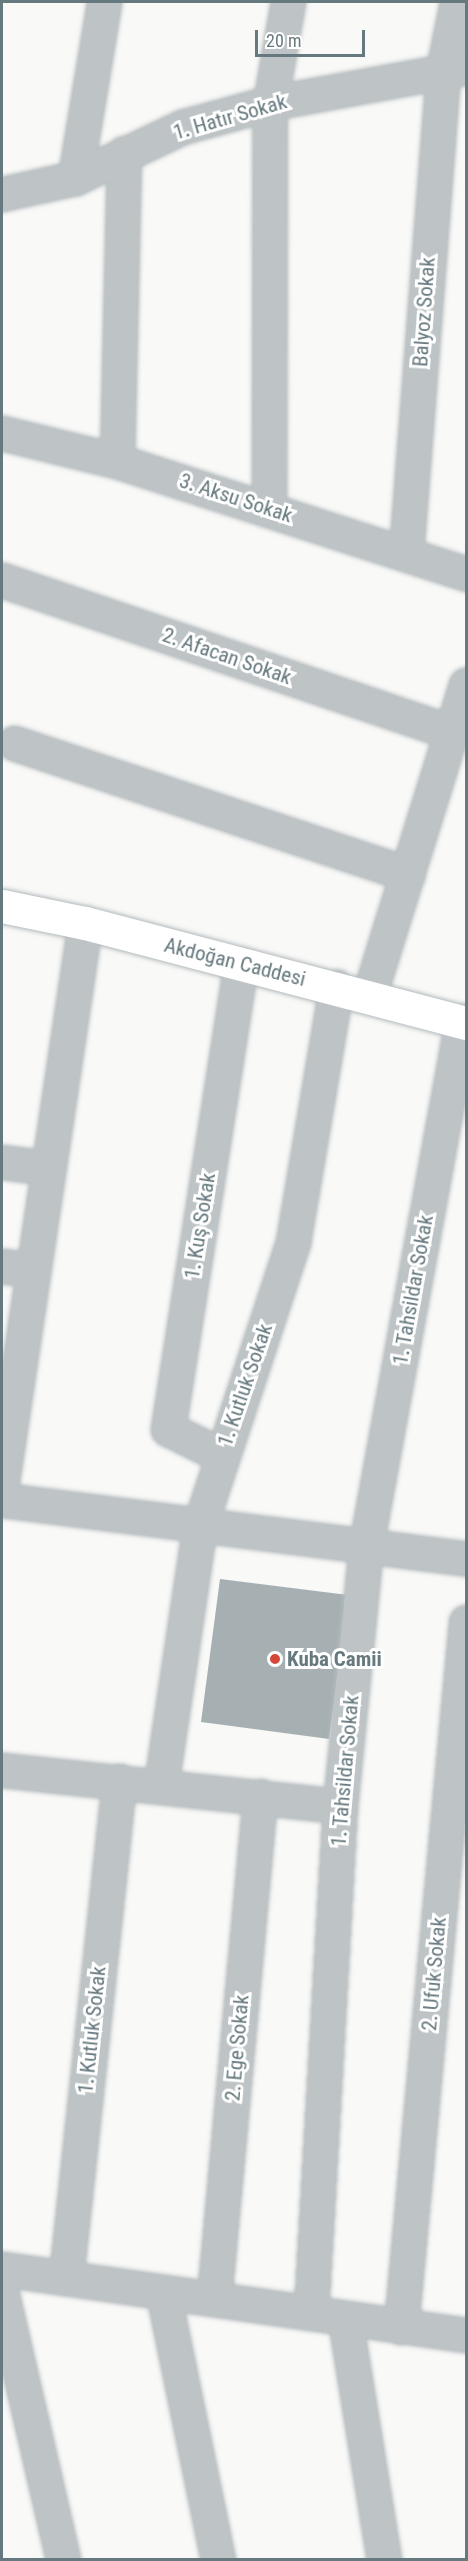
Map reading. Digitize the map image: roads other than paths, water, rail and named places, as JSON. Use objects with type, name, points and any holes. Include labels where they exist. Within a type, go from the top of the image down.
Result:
[{"type":"street","points":[[75,178],[104,2]]},
{"type":"street","points":[[269,509],[270,103],[288,2]]},
{"type":"street","name":"Balyoz Sokak","points":[[405,554],[455,70],[457,2]]},
{"type":"street","name":"1. Hatır Sokak","points":[[2,194],[75,178],[182,127],[270,103],[455,70]]},
{"type":"street","points":[[117,461],[124,153]]},
{"type":"street","name":"3. Aksu Sokak","points":[[2,434],[117,461],[466,574]]},
{"type":"street","name":"2. Afacan Sokak","points":[[2,580],[452,732]]},
{"type":"street","points":[[369,996],[466,685]]},
{"type":"street","points":[[14,743],[408,874]]},
{"type":"street","name":"Akdoğan Caddesi","points":[[2,906],[85,923],[464,1022]]},
{"type":"street","points":[[2,1481],[17,1268],[49,1168],[85,923]]},
{"type":"street","name":"1. Kuş Sokak","points":[[221,1455],[168,1429],[241,964]]},
{"type":"street","name":"1. Kutluk Sokak","points":[[161,1785],[200,1525],[221,1455],[293,1242],[336,987]]},
{"type":"street","name":"1. Tahsildar Sokak","points":[[310,2313],[340,1806],[366,1546],[464,1022]]},
{"type":"street","points":[[2,1162],[49,1168]]},
{"type":"street","points":[[2,1500],[466,1559]]},
{"type":"street","name":"2. Ufuk Sokak","points":[[401,2327],[466,1622]]},
{"type":"street","points":[[2,1770],[161,1785],[340,1806]]},
{"type":"street","name":"1. Kutluk Sokak","points":[[66,2278],[119,1781]]},
{"type":"street","name":"2. Ege Sokak","points":[[214,2299],[260,1796]]},
{"type":"street","points":[[2,2269],[466,2335]]},
{"type":"street","points":[[163,2292],[218,2559]]},
{"type":"street","points":[[2,2295],[63,2559]]},
{"type":"street","points":[[345,2319],[384,2559]]},
{"type":"place","name":"Kuba Camii","points":[[275,1659]]}]
